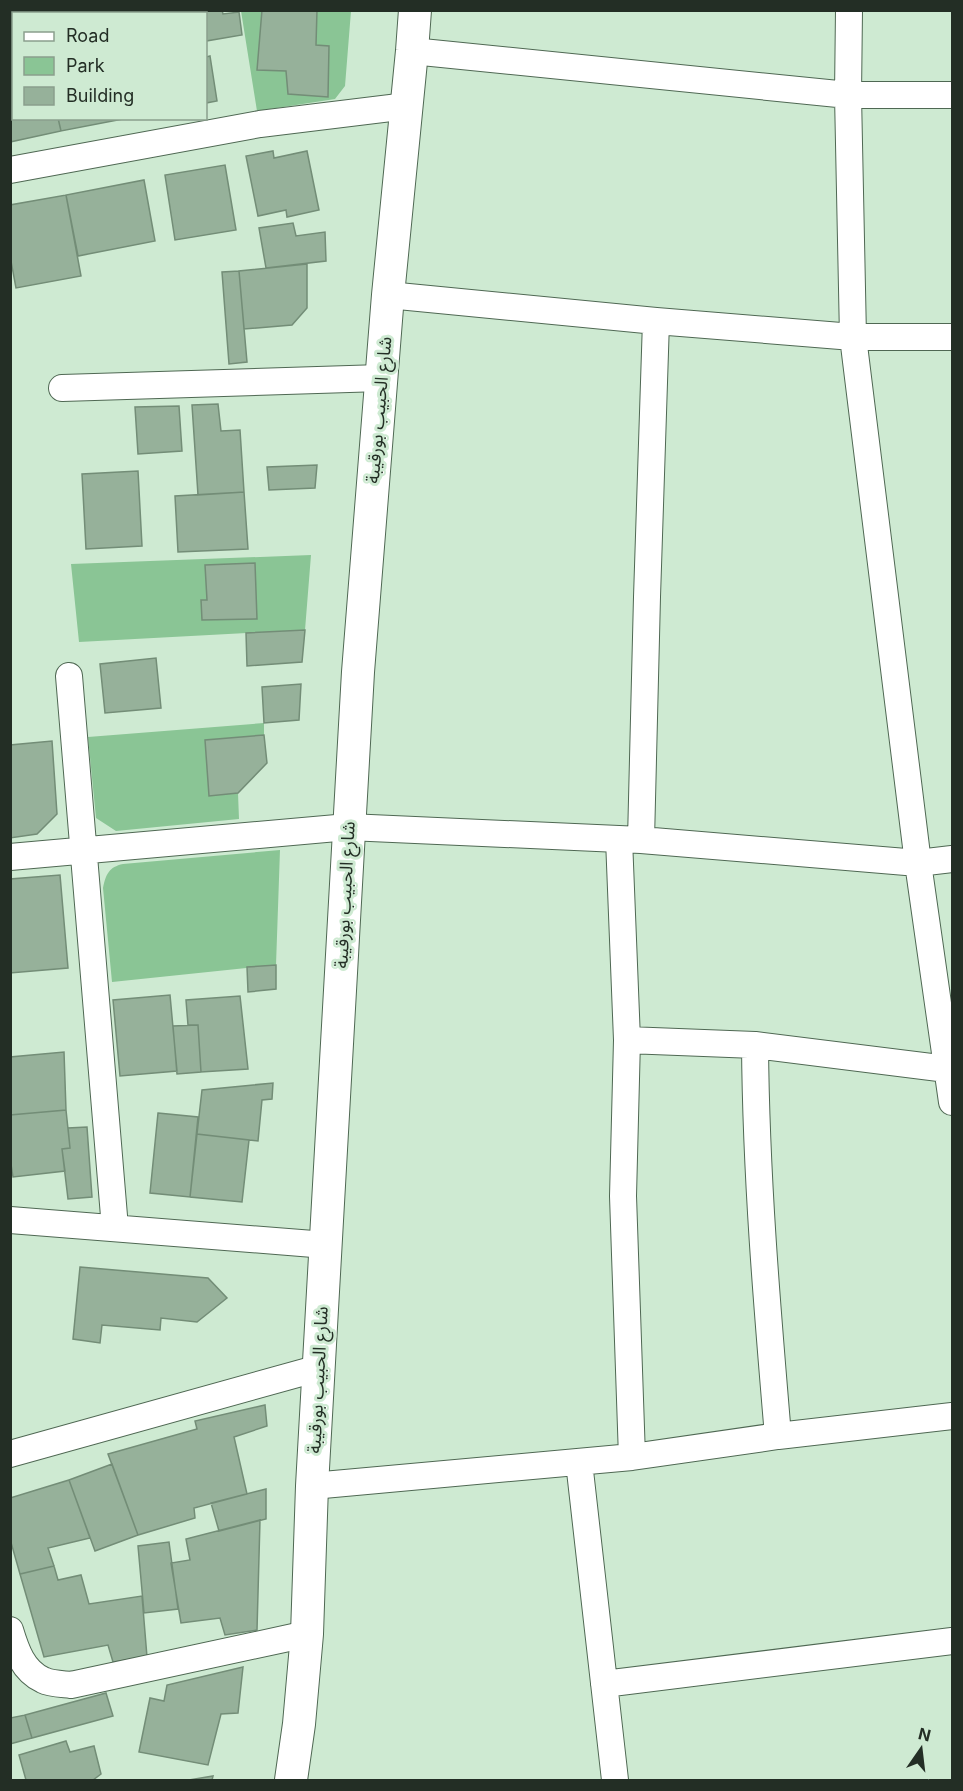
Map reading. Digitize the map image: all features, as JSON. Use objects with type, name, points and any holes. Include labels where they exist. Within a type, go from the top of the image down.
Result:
[{"type":"street","name":"شارع الحبيب بورقيبة","points":[[291,1780],[299,1724],[306,1634],[312,1486],[358,672],[388,295],[415,10]]},
{"type":"street","points":[[849,10],[848,95],[853,337],[918,863],[950,1069],[952,1102]]},
{"type":"street","points":[[412,51],[848,95],[952,94]]},
{"type":"street","points":[[10,170],[260,124],[407,106]]},
{"type":"street","points":[[388,295],[853,337],[952,337]]},
{"type":"street","points":[[632,1457],[623,1196],[630,839],[647,597],[656,321]]},
{"type":"street","points":[[62,388],[381,378]]},
{"type":"street","points":[[69,676],[115,1228]]},
{"type":"street","points":[[10,857],[348,827],[630,839],[918,863],[952,859]]},
{"type":"street","points":[[627,1040],[755,1046],[950,1069]]},
{"type":"street","points":[[755,1046],[761,1228],[778,1436]]},
{"type":"street","points":[[10,1220],[326,1245]]},
{"type":"street","points":[[10,1454],[319,1368]]},
{"type":"street","points":[[312,1486],[632,1457],[778,1436],[952,1416]]},
{"type":"street","points":[[579,1462],[615,1780]]},
{"type":"street","points":[[13,1647],[31,1672],[44,1681],[71,1685],[306,1634]]},
{"type":"street","points":[[604,1683],[952,1641]]},
{"type":"green space","points":[[241,11],[351,11],[345,86],[335,99],[257,111]]},
{"type":"green space","points":[[311,555],[305,630],[79,642],[71,564]]},
{"type":"green space","points":[[264,723],[264,735],[205,740],[209,795],[238,793],[239,819],[116,831],[96,818],[88,737]]},
{"type":"green space","points":[[280,850],[276,965],[112,982],[103,888],[111,869],[123,864]]},
{"type":"building","points":[[73,10],[130,10],[130,12],[72,12]]},
{"type":"building","points":[[159,10],[222,10],[223,14],[239,12],[242,35],[207,41],[207,12],[159,12]]},
{"type":"building","points":[[262,10],[317,10],[316,45],[329,46],[328,97],[288,94],[286,71],[257,70]]},
{"type":"building","points":[[210,56],[217,101],[207,103],[207,57]]},
{"type":"building","points":[[10,83],[12,83],[12,120],[58,120],[61,131],[10,142]]},
{"type":"building","points":[[58,120],[118,120],[61,131]]},
{"type":"building","points":[[273,151],[274,158],[307,151],[319,210],[287,217],[286,210],[258,216],[246,156]]},
{"type":"building","points":[[225,165],[236,230],[175,240],[165,175]]},
{"type":"building","points":[[144,180],[155,241],[78,256],[66,195]]},
{"type":"building","points":[[66,195],[81,276],[16,288],[10,256],[10,205]]},
{"type":"building","points":[[293,223],[296,236],[325,232],[326,261],[266,268],[259,228]]},
{"type":"building","points":[[307,264],[307,308],[292,325],[244,329],[239,271]]},
{"type":"building","points":[[239,271],[247,362],[229,364],[222,272]]},
{"type":"building","points":[[218,404],[221,431],[240,430],[244,492],[198,495],[192,405]]},
{"type":"building","points":[[179,406],[182,451],[138,454],[135,407]]},
{"type":"building","points":[[317,465],[315,488],[269,490],[267,467]]},
{"type":"building","points":[[138,471],[142,546],[86,549],[82,474]]},
{"type":"building","points":[[244,492],[248,549],[178,552],[175,496]]},
{"type":"building","points":[[255,563],[257,619],[202,620],[201,600],[207,600],[205,565]]},
{"type":"building","points":[[305,630],[302,662],[247,666],[246,633]]},
{"type":"building","points":[[156,658],[161,708],[105,713],[100,664]]},
{"type":"building","points":[[301,684],[299,720],[264,723],[262,687]]},
{"type":"building","points":[[264,735],[267,763],[238,793],[209,796],[205,740]]},
{"type":"building","points":[[52,741],[57,814],[37,834],[10,838],[10,745]]},
{"type":"building","points":[[60,875],[68,968],[10,973],[10,879]]},
{"type":"building","points":[[276,965],[276,989],[248,992],[247,967]]},
{"type":"building","points":[[170,995],[177,1071],[120,1076],[113,1000]]},
{"type":"building","points":[[240,996],[248,1069],[201,1072],[198,1025],[188,1025],[186,1000]]},
{"type":"building","points":[[198,1025],[201,1072],[177,1074],[173,1026]]},
{"type":"building","points":[[64,1052],[66,1110],[10,1115],[10,1057]]},
{"type":"building","points":[[273,1083],[272,1099],[262,1100],[258,1141],[197,1134],[202,1090]]},
{"type":"building","points":[[66,1110],[70,1148],[62,1149],[65,1171],[13,1177],[10,1158],[10,1115]]},
{"type":"building","points":[[158,1113],[198,1117],[190,1197],[150,1193]]},
{"type":"building","points":[[87,1127],[92,1197],[68,1199],[62,1149],[70,1148],[68,1128]]},
{"type":"building","points":[[197,1134],[249,1140],[242,1202],[190,1197]]},
{"type":"building","points":[[80,1267],[208,1278],[227,1298],[197,1322],[161,1318],[160,1330],[102,1325],[100,1343],[73,1339]]},
{"type":"building","points":[[265,1405],[267,1426],[234,1437],[247,1494],[194,1508],[195,1518],[138,1535],[108,1454],[197,1429],[195,1421]]},
{"type":"building","points":[[112,1464],[138,1535],[95,1551],[69,1480]]},
{"type":"building","points":[[69,1480],[90,1538],[48,1548],[54,1566],[20,1574],[10,1539],[10,1498]]},
{"type":"building","points":[[266,1489],[266,1519],[219,1531],[211,1503]]},
{"type":"building","points":[[260,1520],[257,1630],[225,1635],[220,1618],[181,1623],[171,1563],[190,1560],[186,1539]]},
{"type":"building","points":[[169,1542],[178,1609],[144,1613],[138,1546]]},
{"type":"building","points":[[54,1566],[58,1580],[81,1575],[89,1604],[142,1596],[147,1657],[113,1662],[108,1645],[44,1657],[20,1574]]},
{"type":"building","points":[[243,1667],[238,1713],[221,1714],[208,1765],[139,1752],[150,1698],[164,1701],[167,1685]]},
{"type":"building","points":[[106,1693],[113,1716],[32,1738],[25,1715]]},
{"type":"building","points":[[25,1715],[32,1738],[10,1744],[10,1718]]},
{"type":"building","points":[[66,1741],[70,1752],[94,1746],[101,1774],[93,1780],[26,1780],[19,1755]]},
{"type":"building","points":[[213,1776],[212,1780],[189,1780]]}]
